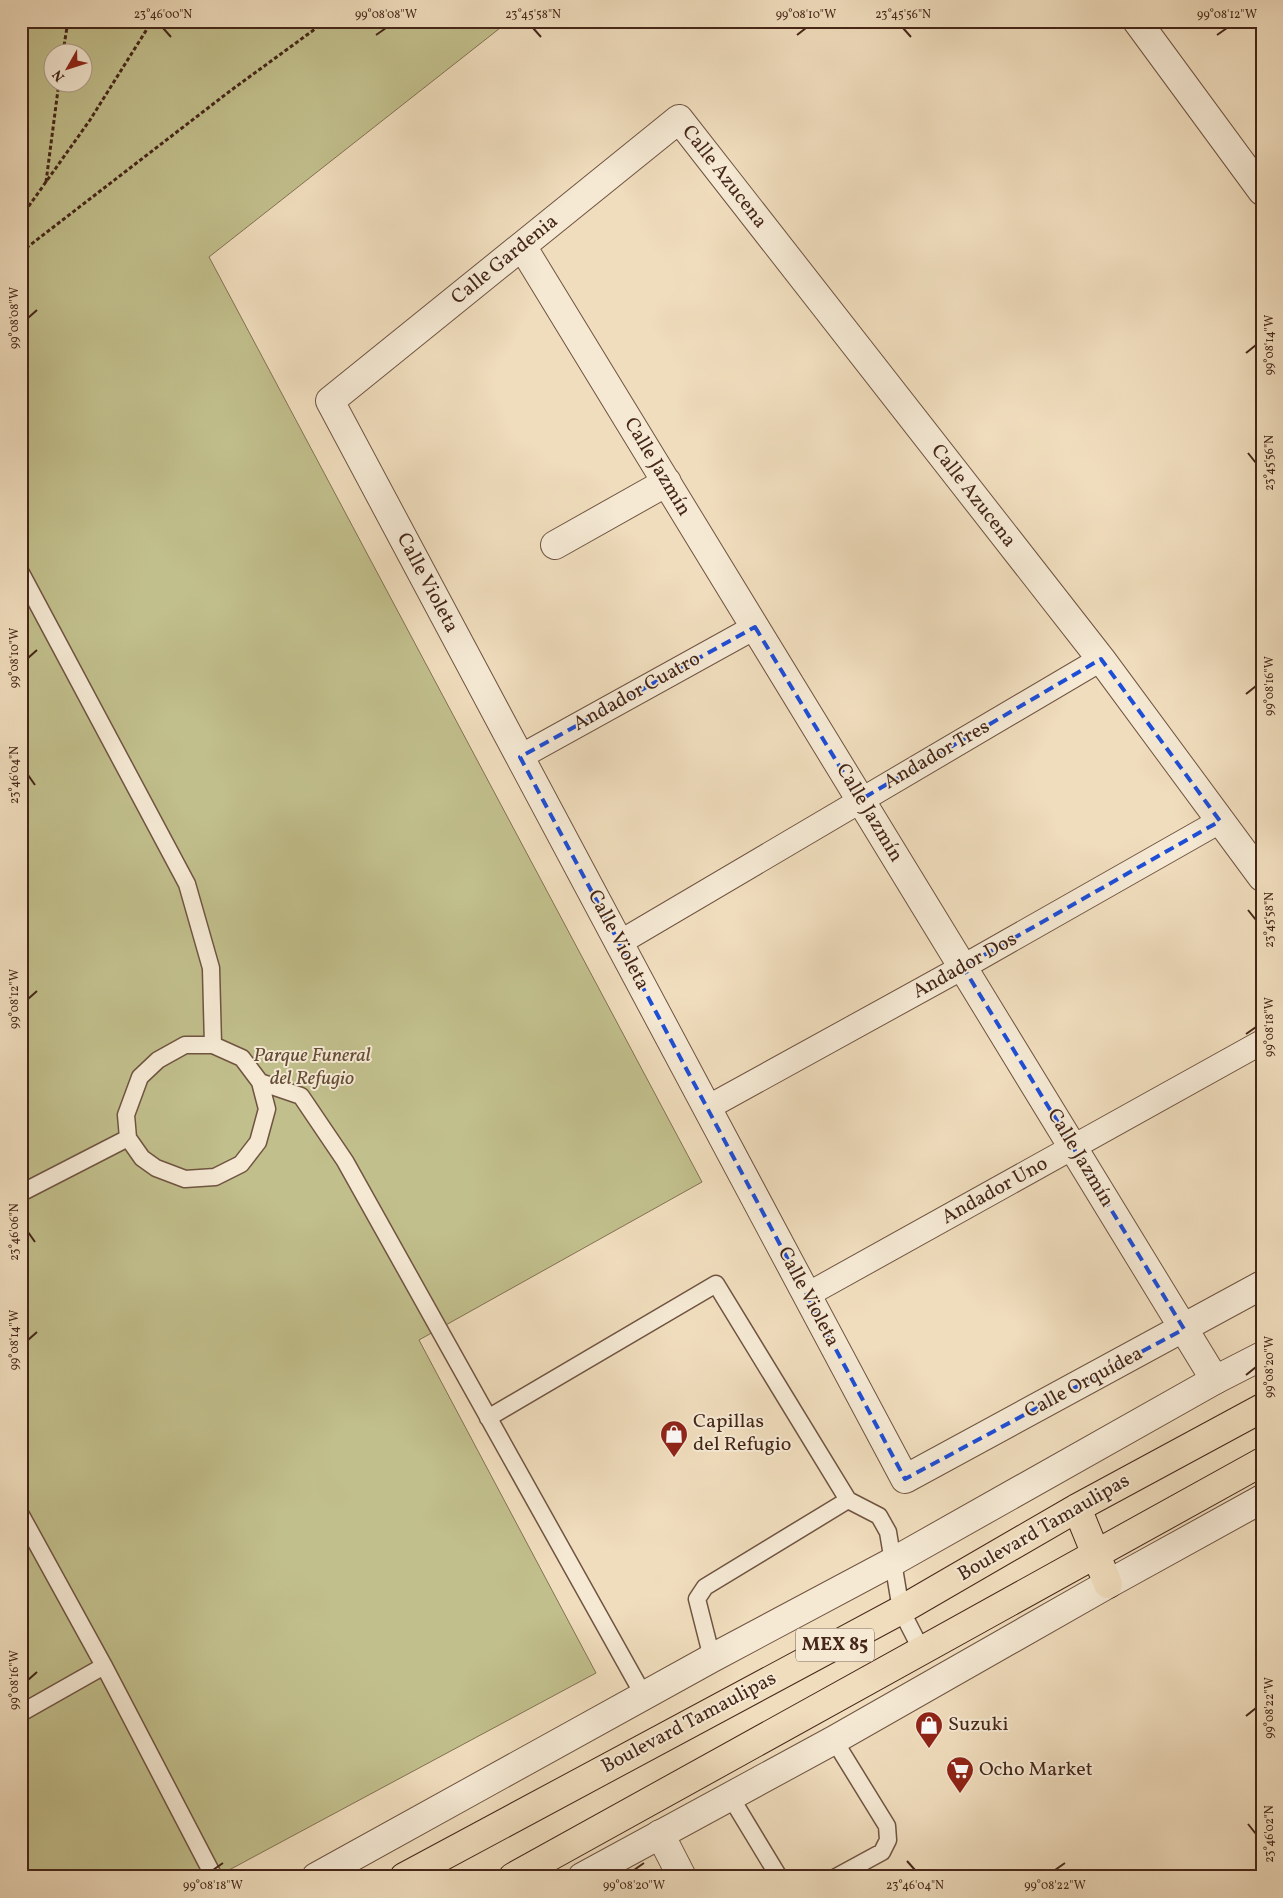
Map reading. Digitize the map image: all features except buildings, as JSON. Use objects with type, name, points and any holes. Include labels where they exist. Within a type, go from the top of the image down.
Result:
[{"type":"main road","name":"Boulevard Tamaulipas","points":[[404,1877],[901,1610],[1077,1508],[1262,1408]]},
{"type":"main road","name":"MEX 85","points":[[513,1877],[1262,1462]]},
{"type":"main road","points":[[1077,1508],[1108,1584]]},
{"type":"street","points":[[1137,21],[1262,191]]},
{"type":"street","name":"Calle Gardenia","points":[[330,401],[679,119]]},
{"type":"street","name":"Calle Azucena","points":[[679,119],[1101,659],[1262,877]]},
{"type":"street","name":"Calle Jazmín","points":[[522,246],[1215,1380]]},
{"type":"street","name":"Calle Violeta","points":[[330,401],[905,1479]]},
{"type":"street","points":[[555,545],[667,482]]},
{"type":"street","name":"Andador Cuatro","points":[[520,757],[755,627]]},
{"type":"street","name":"Andador Tres","points":[[619,943],[1101,659]]},
{"type":"street","name":"Andador Dos","points":[[707,1108],[963,967],[1220,821]]},
{"type":"street","name":"Andador Uno","points":[[807,1296],[1262,1042]]},
{"type":"street","name":"Calle Orquídea","points":[[905,1479],[1262,1285]]},
{"type":"street","points":[[316,1877],[712,1658],[894,1561],[1215,1380],[1262,1356]]},
{"type":"street","points":[[593,1874],[660,1834],[834,1740],[1262,1499]]},
{"type":"street","points":[[660,1834],[682,1877]]},
{"type":"lane","points":[[21,573],[187,884],[211,968],[213,1045]]},
{"type":"lane","points":[[185,1045],[213,1045],[242,1058],[260,1082],[267,1109],[258,1142],[242,1164],[215,1177],[185,1179],[156,1168],[142,1158],[128,1138],[126,1115],[140,1077],[158,1060],[185,1045]]},
{"type":"lane","points":[[260,1082],[301,1096],[345,1162],[644,1696]]},
{"type":"lane","points":[[21,1193],[128,1138]]},
{"type":"lane","points":[[488,1418],[716,1284],[848,1500],[879,1516],[888,1532],[901,1610],[922,1650]]},
{"type":"lane","points":[[712,1658],[698,1599],[704,1587],[848,1500]]},
{"type":"lane","points":[[21,1515],[104,1666],[214,1877]]},
{"type":"lane","points":[[21,1713],[104,1666]]},
{"type":"lane","points":[[834,1740],[887,1826],[888,1840],[882,1852],[836,1877]]},
{"type":"lane","points":[[730,1796],[779,1877]]},
{"type":"path","points":[[65,42],[68,21]]},
{"type":"path","points":[[21,218],[90,120],[152,21]]},
{"type":"path","points":[[21,252],[230,91],[326,21]]},
{"type":"path","points":[[46,183],[58,92]]},
{"type":"highlighted area","points":[[755,627],[860,800],[1101,659],[1220,821],[963,967],[1184,1329],[905,1479],[520,757]]},
{"type":"green space","name":"Parque Funeral del Refugio","points":[[21,21],[509,21],[209,257],[702,1182],[419,1340],[596,1673],[216,1877],[21,1877]]},
{"type":"place","name":"Capillas del Refugio","points":[[674,1458]]},
{"type":"place","name":"Suzuki","points":[[929,1749]]},
{"type":"place","name":"Ocho Market","points":[[960,1794]]}]
